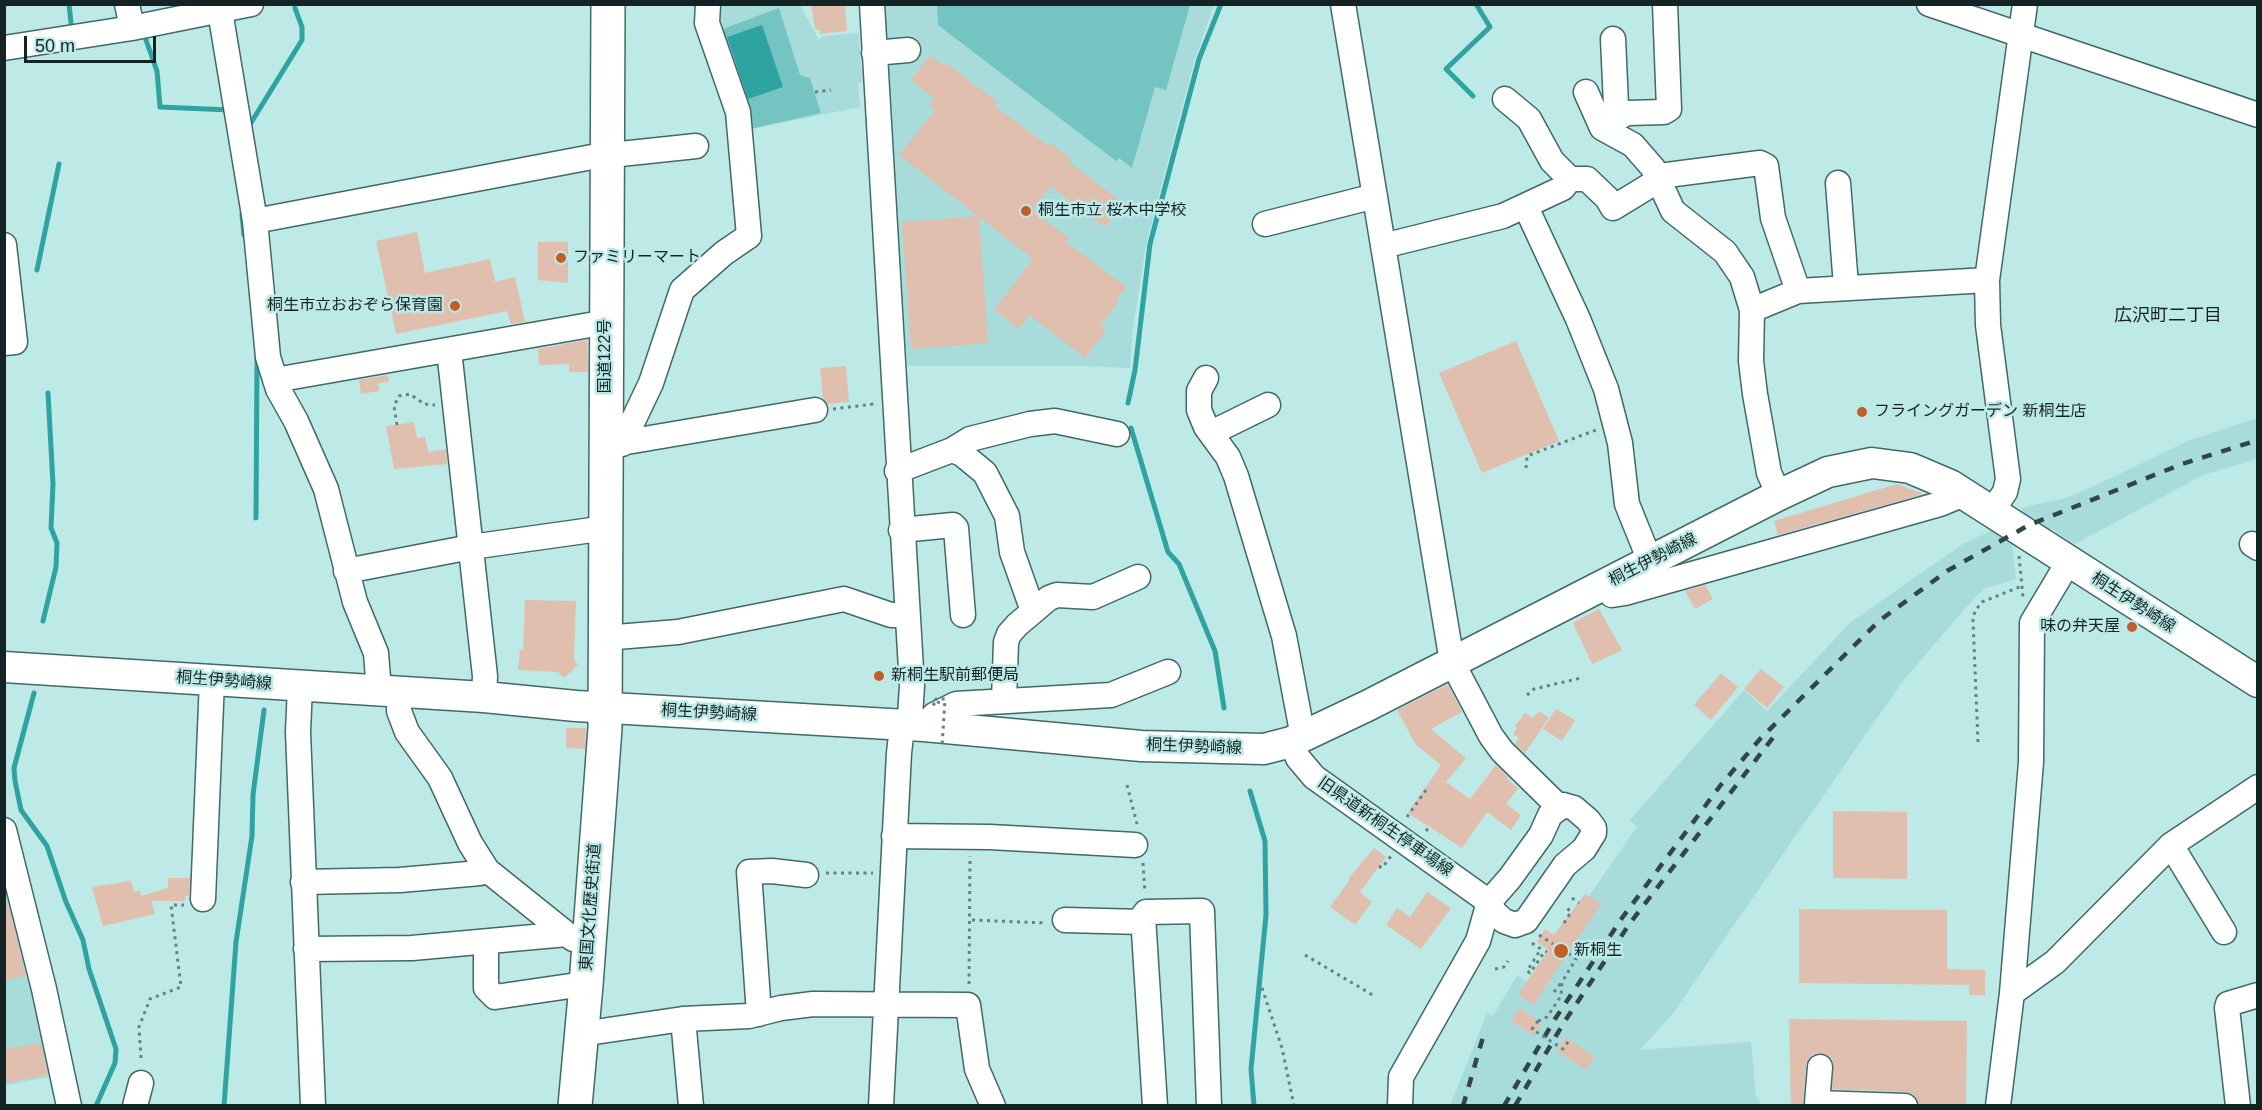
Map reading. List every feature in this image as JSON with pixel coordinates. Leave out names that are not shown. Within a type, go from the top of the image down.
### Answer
[{"type":"highway","name":"国道122号","points":[[604,707],[606,528],[614,444],[607,322],[608,4]]},
{"type":"highway","name":"東国文化歴史街道","points":[[574,1106],[581,1035],[578,938],[604,707]]},
{"type":"main road","name":"桐生伊勢崎線","points":[[4,667],[484,697],[604,707],[928,725],[1141,746],[1257,749],[1297,739],[1828,472],[1872,463],[1917,470],[1964,494],[2257,682]]},
{"type":"street","points":[[127,4],[132,28]]},
{"type":"street","points":[[614,444],[651,383],[682,290],[724,253],[749,236],[738,112],[707,23],[708,4]]},
{"type":"street","points":[[872,4],[897,471],[912,695],[928,725]]},
{"type":"street","points":[[1342,4],[1452,662],[1491,736],[1558,806],[1515,872],[1489,902],[1478,941],[1401,1077],[1400,1106]]},
{"type":"street","points":[[1586,92],[1599,123],[1615,123],[1669,109],[1664,30],[1665,4]]},
{"type":"street","points":[[1929,4],[2258,115]]},
{"type":"street","points":[[1992,512],[2007,487],[2008,479],[1988,325],[1987,279],[2025,4]]},
{"type":"street","points":[[4,48],[132,28],[232,7],[268,357],[275,380],[326,489],[355,602],[389,692],[407,732],[440,778],[470,843],[487,870],[578,938]]},
{"type":"street","points":[[1613,39],[1615,123],[1659,178],[1677,216],[1731,259],[1742,277],[1752,310],[1751,361],[1755,394],[1769,473],[1779,495]]},
{"type":"street","points":[[874,53],[908,50]]},
{"type":"street","points":[[1504,99],[1529,119],[1550,157],[1570,179],[1587,179],[1607,198],[1613,208],[1659,178],[1760,163],[1766,166],[1773,218],[1798,291]]},
{"type":"street","points":[[255,221],[608,155],[696,146]]},
{"type":"street","points":[[1383,246],[1503,216],[1563,188],[1570,179]]},
{"type":"street","points":[[1838,183],[1846,286]]},
{"type":"street","points":[[1265,224],[1374,196]]},
{"type":"street","points":[[1526,207],[1592,352],[1615,423],[1627,504],[1650,561]]},
{"type":"street","points":[[4,245],[15,342],[4,344]]},
{"type":"street","points":[[1752,310],[1798,291],[1846,286],[1987,279]]},
{"type":"street","points":[[275,380],[607,322]]},
{"type":"street","points":[[449,350],[485,676],[484,697]]},
{"type":"street","points":[[1206,378],[1199,391],[1198,410],[1228,457],[1236,476],[1280,621],[1296,687],[1297,739]]},
{"type":"street","points":[[1211,433],[1269,406]]},
{"type":"street","points":[[614,444],[815,410]]},
{"type":"street","points":[[897,471],[952,450],[970,439],[1054,421],[1117,434]]},
{"type":"street","points":[[952,450],[971,461],[992,483],[1007,516],[1012,552],[1034,611]]},
{"type":"street","points":[[1606,584],[1612,595],[1625,592],[1940,504],[1964,494]]},
{"type":"street","points":[[901,530],[953,525],[956,528],[963,615]]},
{"type":"street","points":[[346,571],[471,547],[606,528]]},
{"type":"street","points":[[1998,1106],[2012,993],[2031,762],[2032,623],[2068,561]]},
{"type":"street","points":[[1004,700],[1006,642],[1009,634],[1034,611],[1056,595],[1092,597],[1138,577]]},
{"type":"street","points":[[604,638],[689,629],[844,599],[891,615],[907,615]]},
{"type":"street","points":[[881,1106],[900,740],[928,725],[934,715],[956,704],[1111,695],[1168,672]]},
{"type":"street","points":[[203,899],[212,680]]},
{"type":"street","points":[[300,686],[298,732],[313,1106]]},
{"type":"street","name":"旧県道新桐生停車場線","points":[[1297,739],[1298,758],[1314,777],[1489,902],[1495,913],[1504,921],[1515,925],[1522,924],[1570,859],[1588,844],[1594,833],[1593,825],[1574,808],[1558,806]]},
{"type":"street","points":[[2012,993],[2055,962],[2171,845],[2258,787]]},
{"type":"street","points":[[4,830],[44,989],[69,1106]]},
{"type":"street","points":[[894,836],[970,836],[1135,845]]},
{"type":"street","points":[[2171,845],[2224,932]]},
{"type":"street","points":[[303,882],[400,880],[487,870]]},
{"type":"street","points":[[759,1014],[749,872],[772,871],[806,875]]},
{"type":"street","points":[[1155,1106],[1153,1041],[1142,922],[1146,912],[1202,911],[1209,1106]]},
{"type":"street","points":[[1065,920],[1142,922]]},
{"type":"street","points":[[306,949],[412,948],[578,938]]},
{"type":"street","points":[[486,942],[486,988],[495,997],[570,986]]},
{"type":"street","points":[[2238,1106],[2228,1004],[2258,995]]},
{"type":"street","points":[[581,1035],[683,1019],[759,1014],[781,1008],[813,1004],[968,1005],[977,1069],[993,1106]]},
{"type":"street","points":[[683,1019],[690,1106]]},
{"type":"street","points":[[1820,1066],[1817,1103],[1905,1106]]},
{"type":"path","points":[[815,92],[831,90]]},
{"type":"path","points":[[397,425],[395,403],[403,395],[410,394],[430,406],[454,404]]},
{"type":"path","points":[[815,410],[894,402]]},
{"type":"path","points":[[1526,468],[1527,456],[1615,423]]},
{"type":"path","points":[[2019,552],[2023,598]]},
{"type":"path","points":[[1978,742],[1973,620],[1975,611],[1982,602],[2022,586]]},
{"type":"path","points":[[1527,695],[1534,689],[1581,678]]},
{"type":"path","points":[[936,699],[945,699],[928,725],[938,705],[932,703],[936,699]]},
{"type":"path","points":[[1407,817],[1426,790],[1429,792]]},
{"type":"path","points":[[1426,831],[1430,826]]},
{"type":"path","points":[[968,1005],[971,920],[970,836]]},
{"type":"path","points":[[1379,866],[1382,868],[1390,856]]},
{"type":"path","points":[[806,875],[836,871],[893,873]]},
{"type":"path","points":[[1572,898],[1579,903]]},
{"type":"path","points":[[141,1058],[139,1027],[150,999],[181,987],[171,906],[202,905],[203,899]]},
{"type":"path","points":[[1564,923],[1571,912],[1566,907]]},
{"type":"path","points":[[971,920],[1056,924],[1065,920]]},
{"type":"path","points":[[1546,939],[1553,944]]},
{"type":"path","points":[[1532,943],[1541,949],[1527,971],[1530,973],[1545,951],[1547,952]]},
{"type":"path","points":[[1554,992],[1576,959],[1568,953]]},
{"type":"path","points":[[1305,955],[1376,997]]},
{"type":"path","points":[[1495,969],[1504,967],[1508,961]]},
{"type":"path","points":[[1562,982],[1561,996],[1547,1017],[1538,1021],[1532,1029],[1563,1049],[1570,1039]]},
{"type":"path","points":[[1262,988],[1282,1048],[1294,1106]]},
{"type":"path","points":[[498,1106],[549,1106]]},
{"type":"shaded area","points":[[712,5],[800,5],[819,40],[823,36],[859,33],[862,83],[858,83],[860,107],[746,130]]},
{"type":"shaded area","name":"桐生市立 桜木中学校","points":[[885,5],[1214,5],[1193,65],[1146,245],[1133,328],[1130,368],[907,366]]},
{"type":"shaded area","points":[[937,5],[1190,5],[1166,90],[1155,87],[1132,168],[1119,158],[1116,161],[938,25]]},
{"type":"shaded area","points":[[779,8],[800,75],[810,78],[821,113],[746,130],[717,31]]},
{"type":"shaded area","points":[[762,25],[783,87],[748,99],[727,37]]},
{"type":"shaded area","points":[[2257,418],[2257,459],[2203,475],[2075,544],[2052,529],[2040,530],[2019,513],[2024,507],[2062,499],[2090,488],[2190,440]]},
{"type":"shaded area","points":[[1995,529],[2012,541],[2016,579],[1986,588],[1976,596],[1902,682],[1673,1013],[1640,1050],[1751,1042],[1756,1095],[1761,1105],[1450,1106],[1487,1013],[1493,1016],[1517,975],[1527,982],[1557,937],[1554,935],[1563,922],[1566,924],[1585,895],[1589,896],[1637,827],[1630,820],[1744,690],[1767,711],[1851,622],[1963,544]]},
{"type":"shaded area","points":[[5,851],[56,1076],[5,1085]]},
{"type":"building","points":[[811,4],[845,6],[847,31],[820,34],[820,30],[815,30]]},
{"type":"building","points":[[930,55],[944,66],[946,63],[998,102],[995,106],[1047,145],[1049,142],[1071,159],[1069,162],[1123,203],[1105,227],[1050,186],[1032,210],[1069,238],[1066,242],[1126,287],[1100,326],[1106,331],[1085,358],[1029,315],[1019,329],[994,310],[1033,259],[979,217],[988,343],[911,349],[902,222],[978,216],[899,155],[935,110],[929,105],[934,98],[911,80]]},
{"type":"building","points":[[417,232],[425,273],[490,259],[495,282],[515,277],[525,322],[511,324],[507,311],[396,334],[376,241]]},
{"type":"building","points":[[538,242],[568,242],[568,283],[538,280]]},
{"type":"building","points":[[587,340],[588,372],[569,372],[569,364],[539,365],[538,349]]},
{"type":"building","points":[[1516,341],[1559,441],[1482,473],[1439,373]]},
{"type":"building","points":[[846,366],[849,402],[827,404],[823,399],[820,368]]},
{"type":"building","points":[[388,375],[389,382],[378,383],[379,391],[361,394],[359,380]]},
{"type":"building","points":[[414,422],[417,438],[425,437],[428,452],[446,449],[447,464],[394,469],[386,426]]},
{"type":"building","points":[[1897,484],[1924,494],[1778,535],[1774,521]]},
{"type":"building","points":[[1705,585],[1713,599],[1695,609],[1685,591]]},
{"type":"building","points":[[525,600],[576,601],[574,659],[578,665],[564,678],[558,672],[518,670],[520,650],[523,650]]},
{"type":"building","points":[[1599,609],[1622,650],[1592,664],[1573,623]]},
{"type":"building","points":[[1761,669],[1784,687],[1767,708],[1744,689]]},
{"type":"building","points":[[1721,673],[1738,687],[1711,720],[1694,705]]},
{"type":"building","points":[[1448,684],[1462,712],[1431,729],[1466,758],[1446,782],[1470,799],[1496,765],[1518,788],[1506,804],[1521,815],[1511,830],[1487,812],[1462,848],[1408,813],[1441,765],[1416,745],[1397,710]]},
{"type":"building","points":[[1556,709],[1575,720],[1562,741],[1543,729]]},
{"type":"building","points":[[1539,711],[1549,718],[1525,753],[1515,744],[1519,738],[1513,734],[1517,728],[1515,726],[1525,713],[1533,718]]},
{"type":"building","points":[[566,728],[586,728],[585,749],[566,748]]},
{"type":"building","points":[[1833,811],[1907,812],[1907,879],[1833,878]]},
{"type":"building","points":[[1374,848],[1386,857],[1360,892],[1372,902],[1355,925],[1330,907],[1349,878]]},
{"type":"building","points":[[168,878],[190,878],[189,896],[185,896],[185,901],[151,901],[155,914],[103,926],[92,887],[131,881],[134,892],[140,890],[141,896],[168,888]]},
{"type":"building","points":[[1427,892],[1451,908],[1421,949],[1386,925],[1397,908],[1410,917]]},
{"type":"building","points":[[1585,894],[1601,904],[1533,1005],[1518,994],[1549,950],[1537,942],[1545,929],[1554,935]]},
{"type":"building","points":[[4,903],[8,903],[26,976],[4,980]]},
{"type":"building","points":[[1799,909],[1947,910],[1947,969],[1985,970],[1985,995],[1969,995],[1969,985],[1799,983]]},
{"type":"building","points":[[1520,1008],[1541,1023],[1533,1035],[1511,1021]]},
{"type":"building","points":[[1789,1019],[1967,1021],[1966,1106],[1919,1106],[1913,1094],[1905,1092],[1832,1089],[1833,1061],[1829,1056],[1821,1053],[1813,1054],[1806,1065],[1803,1106],[1791,1106]]},
{"type":"building","points":[[1566,1037],[1594,1057],[1586,1070],[1557,1051]]},
{"type":"building","points":[[41,1043],[48,1075],[4,1083],[4,1049]]},
{"type":"waterway","points":[[69,4],[71,23]]},
{"type":"waterway","points":[[1128,403],[1135,370],[1150,244],[1199,59],[1221,4]]},
{"type":"waterway","points":[[1473,96],[1446,69],[1490,27],[1476,4]]},
{"type":"waterway","points":[[249,126],[302,40],[302,27],[295,8]]},
{"type":"waterway","points":[[146,40],[157,71],[160,107],[230,110]]},
{"type":"waterway","points":[[37,270],[59,164]]},
{"type":"waterway","points":[[242,214],[244,235]]},
{"type":"waterway","points":[[256,518],[257,357]]},
{"type":"waterway","points":[[43,621],[56,567],[57,543],[51,528],[53,484],[48,393]]},
{"type":"waterway","points":[[1131,428],[1168,552],[1179,564],[1215,651],[1224,708]]},
{"type":"waterway","points":[[34,693],[14,768],[15,781],[21,810],[47,846],[66,902],[83,940],[89,969],[116,1049],[115,1063],[96,1106]]},
{"type":"waterway","points":[[224,1106],[236,942],[252,836],[253,795],[264,710]]},
{"type":"waterway","points":[[1250,791],[1265,841],[1266,915],[1251,1069],[1254,1106]]},
{"type":"railway","points":[[1504,1106],[1555,1019],[1622,918],[1720,786],[1760,739],[1879,621],[1947,571],[2029,525],[2182,464],[2258,440]]},
{"type":"railway","points":[[1515,1106],[1563,1024],[1630,923],[1775,735]]},
{"type":"railway","points":[[1463,1106],[1483,1037]]},
{"type":"place","name":"桐生市立 桜木中学校","points":[[1026,211]]},
{"type":"place","name":"ファミリーマート","points":[[561,258]]},
{"type":"place","name":"桐生市立おおぞら保育園","points":[[455,306]]},
{"type":"place","name":"フライングガーデン 新桐生店","points":[[1862,412]]},
{"type":"place","name":"味の弁天屋","points":[[2132,627]]},
{"type":"place","name":"新桐生駅前郵便局","points":[[879,676]]},
{"type":"place","name":"新桐生","points":[[1561,951]]},
{"type":"district","name":"広沢町二丁目","points":[[2168,316]]}]
